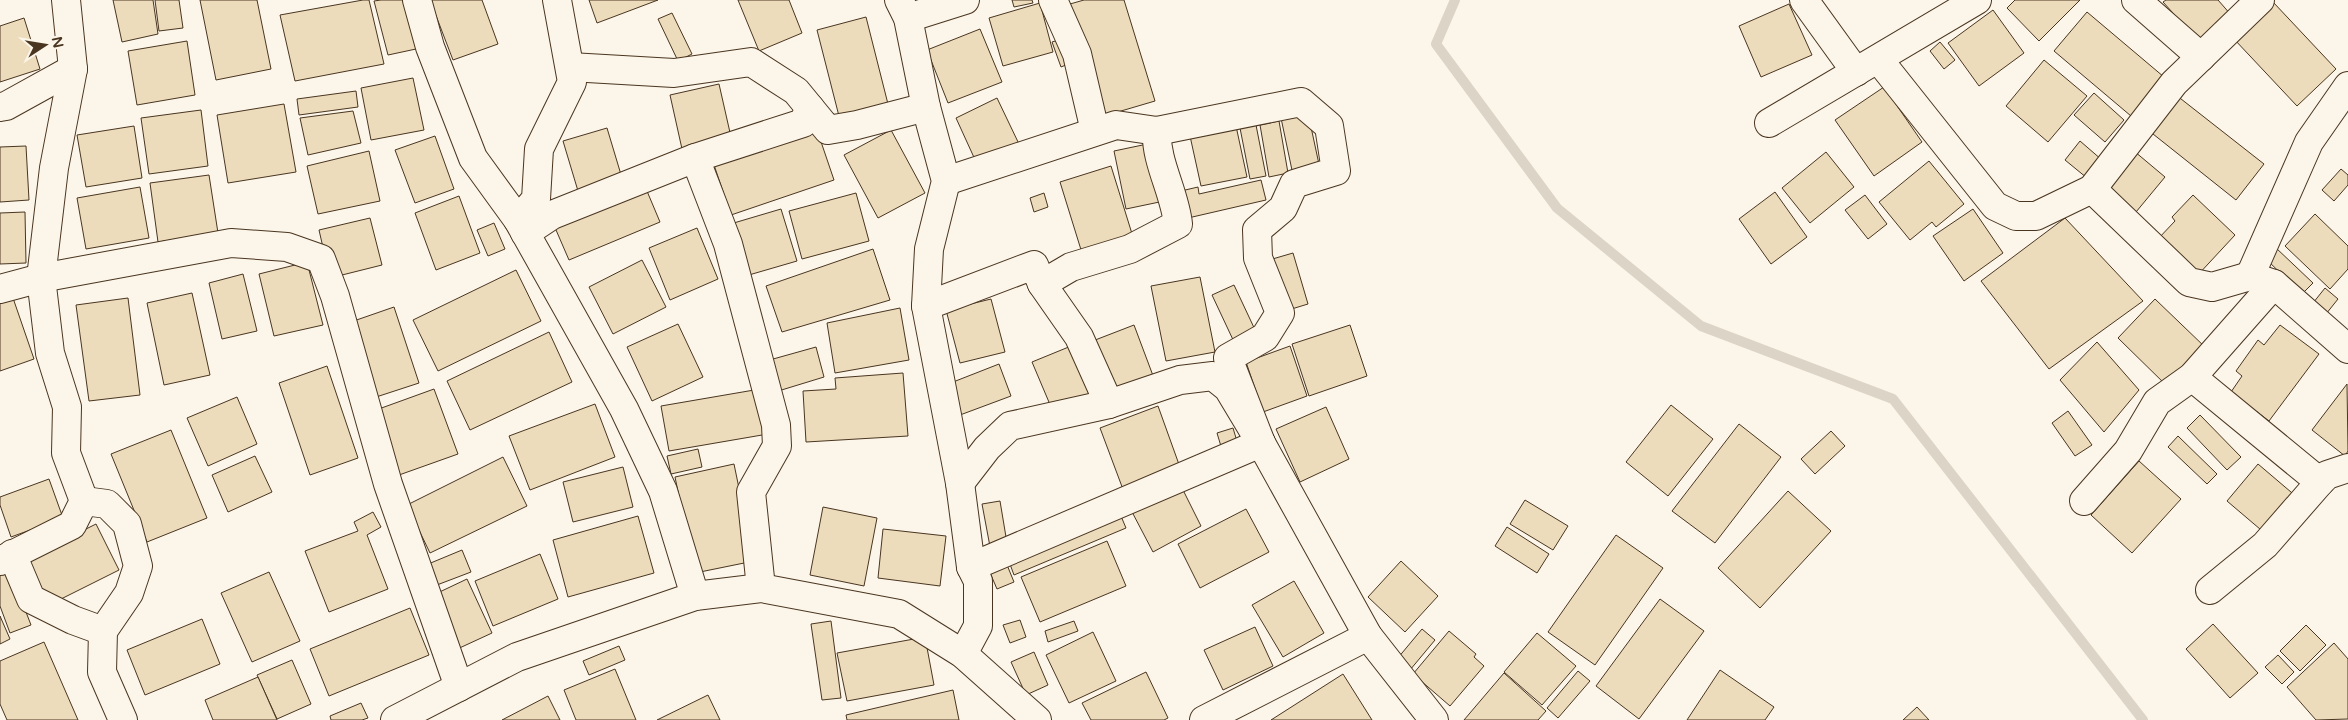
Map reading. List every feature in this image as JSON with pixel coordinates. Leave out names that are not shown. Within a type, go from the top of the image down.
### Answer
[{"type":"street","points":[[66,0],[74,69],[54,168],[41,278],[50,353],[67,407],[66,453],[84,501],[72,525],[6,557],[31,599],[73,620],[103,631]]},
{"type":"street","points":[[417,0],[430,47],[473,158],[522,226],[624,409],[663,492],[695,596]]},
{"type":"street","points":[[522,226],[536,199],[539,149],[572,82],[557,0]]},
{"type":"street","points":[[964,654],[978,626],[978,582],[971,567],[960,483],[926,306],[929,249],[946,181],[926,107],[904,9],[965,0]]},
{"type":"street","points":[[1053,0],[1077,54],[1095,131]]},
{"type":"street","points":[[1804,0],[1868,66],[1995,206],[2016,216],[2036,216],[2092,189],[2174,83],[2260,0]]},
{"type":"street","points":[[1769,123],[1977,0]]},
{"type":"street","points":[[2136,0],[2201,58]]},
{"type":"street","points":[[570,67],[674,73],[751,62],[796,91],[828,130],[858,125],[926,107]]},
{"type":"street","points":[[0,107],[6,106],[74,69]]},
{"type":"street","points":[[2084,501],[2128,451],[2157,402],[2192,377],[2262,280],[2310,142],[2348,86]]},
{"type":"street","points":[[946,181],[1116,124],[1157,131],[1301,102],[1329,126],[1336,171],[1294,184],[1283,208],[1257,230],[1258,258],[1280,313],[1265,337],[1228,358],[1261,443]]},
{"type":"street","points":[[522,226],[695,158],[803,123],[810,108]]},
{"type":"street","points":[[1042,284],[1070,267],[1130,249],[1178,224],[1176,207],[1157,142],[1157,131]]},
{"type":"street","points":[[695,158],[728,244],[776,425],[777,446],[751,492],[761,588]]},
{"type":"street","points":[[2092,189],[2189,282],[2212,287],[2262,280],[2348,349]]},
{"type":"street","points":[[0,289],[41,278],[231,243],[287,247],[321,260],[335,296],[388,484],[459,687]]},
{"type":"street","points":[[926,306],[1034,264],[1042,284],[1078,337],[1109,404]]},
{"type":"street","points":[[960,483],[987,448],[1010,426],[1109,404],[1180,380],[1213,376],[1228,388],[1261,443],[1368,636],[1434,720]]},
{"type":"street","points":[[2192,377],[2320,482]]},
{"type":"street","points":[[971,567],[1261,443]]},
{"type":"street","points":[[2210,590],[2266,545],[2320,482],[2328,475],[2348,468]]},
{"type":"street","points":[[84,501],[107,504],[126,524],[138,566],[129,593],[103,631],[102,672],[123,720]]},
{"type":"street","points":[[395,720],[518,657],[695,596],[761,588],[899,614],[964,654],[1037,720]]},
{"type":"street","points":[[1204,720],[1368,636]]},
{"type":"building","points":[[113,0],[153,0],[158,34],[122,42]]},
{"type":"building","points":[[155,0],[179,0],[183,28],[159,31]]},
{"type":"building","points":[[200,0],[257,0],[271,69],[216,80]]},
{"type":"building","points":[[369,0],[384,64],[295,81],[280,15]]},
{"type":"building","points":[[404,0],[416,49],[388,55],[374,1]]},
{"type":"building","points":[[430,0],[482,0],[498,44],[453,60]]},
{"type":"building","points":[[589,0],[658,0],[597,23]]},
{"type":"building","points":[[738,0],[789,0],[802,33],[759,51]]},
{"type":"building","points":[[1012,0],[1032,0],[1033,3],[1014,7]]},
{"type":"building","points":[[1084,0],[1124,0],[1155,101],[1104,116],[1070,4]]},
{"type":"building","points":[[2015,0],[2080,0],[2039,41],[2007,8]]},
{"type":"building","points":[[2166,0],[2218,0],[2232,16],[2201,44],[2163,2]]},
{"type":"building","points":[[2273,2],[2336,69],[2297,106],[2234,39]]},
{"type":"building","points":[[1040,3],[1053,52],[1003,66],[989,18]]},
{"type":"building","points":[[1789,4],[1812,55],[1761,77],[1739,26]]},
{"type":"building","points":[[1993,10],[2024,53],[1979,86],[1948,43]]},
{"type":"building","points":[[2087,12],[2164,77],[2131,116],[2054,51]]},
{"type":"building","points":[[672,13],[692,54],[678,61],[658,19]]},
{"type":"building","points":[[866,17],[890,112],[841,124],[817,30]]},
{"type":"building","points":[[24,18],[40,69],[0,82],[0,26]]},
{"type":"building","points":[[980,29],[1002,82],[948,103],[927,50]]},
{"type":"building","points":[[1065,38],[1073,62],[1061,67],[1052,42]]},
{"type":"building","points":[[187,41],[195,95],[137,105],[128,51]]},
{"type":"building","points":[[1940,42],[1955,60],[1944,69],[1930,51]]},
{"type":"building","points":[[2044,60],[2087,96],[2048,142],[2006,106]]},
{"type":"building","points":[[413,78],[424,130],[371,140],[361,88]]},
{"type":"building","points":[[719,84],[731,137],[682,149],[670,95]]},
{"type":"building","points":[[1884,87],[1922,142],[1874,176],[1835,120]]},
{"type":"building","points":[[356,91],[358,107],[299,115],[297,99]]},
{"type":"building","points":[[2094,93],[2124,120],[2105,142],[2074,115]]},
{"type":"building","points":[[2176,95],[2264,164],[2236,200],[2148,130]]},
{"type":"building","points":[[997,98],[1019,144],[977,164],[956,118]]},
{"type":"building","points":[[284,104],[296,172],[228,183],[217,115]]},
{"type":"building","points":[[201,110],[208,166],[149,174],[141,118]]},
{"type":"building","points":[[353,111],[361,143],[308,155],[300,118]]},
{"type":"building","points":[[1308,113],[1320,169],[1293,175],[1281,118]]},
{"type":"building","points":[[1279,121],[1288,173],[1269,177],[1260,125]]},
{"type":"building","points":[[1256,125],[1266,176],[1250,179],[1240,128]]},
{"type":"building","points":[[134,126],[142,178],[86,187],[77,135]]},
{"type":"building","points":[[1236,126],[1247,177],[1201,186],[1190,136]]},
{"type":"building","points":[[816,127],[834,180],[731,215],[713,162]]},
{"type":"building","points":[[607,128],[622,178],[578,191],[563,141]]},
{"type":"building","points":[[891,130],[925,193],[878,218],[844,155]]},
{"type":"building","points":[[435,136],[454,189],[415,203],[395,150]]},
{"type":"building","points":[[2080,141],[2102,160],[2087,178],[2065,160]]},
{"type":"building","points":[[1157,142],[1169,200],[1126,209],[1114,151]]},
{"type":"building","points":[[26,146],[29,200],[0,202],[0,147]]},
{"type":"building","points":[[369,151],[380,201],[318,214],[307,166]]},
{"type":"building","points":[[2134,151],[2165,177],[2136,212],[2105,186]]},
{"type":"building","points":[[1826,152],[1854,187],[1810,223],[1782,188]]},
{"type":"building","points":[[1929,161],[1964,204],[1936,227],[1932,222],[1910,240],[1879,202]]},
{"type":"building","points":[[1111,166],[1133,237],[1082,253],[1060,182]]},
{"type":"building","points":[[2341,169],[2348,175],[2348,185],[2334,201],[2322,190]]},
{"type":"building","points":[[209,175],[218,233],[158,242],[150,183]]},
{"type":"building","points":[[1261,180],[1266,200],[1188,218],[1181,191],[1198,187],[1199,194]]},
{"type":"building","points":[[644,184],[660,222],[569,260],[553,223]]},
{"type":"building","points":[[140,187],[149,238],[86,249],[77,198]]},
{"type":"building","points":[[1775,192],[1807,237],[1771,264],[1739,219]]},
{"type":"building","points":[[856,193],[869,241],[802,259],[789,211]]},
{"type":"building","points":[[1044,193],[1048,207],[1034,212],[1030,198]]},
{"type":"building","points":[[1865,195],[1887,224],[1868,239],[1845,210]]},
{"type":"building","points":[[2193,195],[2235,235],[2196,277],[2157,240],[2175,221],[2172,217]]},
{"type":"building","points":[[459,196],[480,253],[436,270],[415,213]]},
{"type":"building","points":[[781,209],[797,261],[742,277],[727,225]]},
{"type":"building","points":[[1973,209],[2003,253],[1964,281],[1933,236]]},
{"type":"building","points":[[25,212],[26,263],[0,264],[0,213]]},
{"type":"building","points":[[2315,214],[2348,246],[2348,269],[2330,289],[2285,246]]},
{"type":"building","points":[[370,218],[382,265],[330,278],[319,230]]},
{"type":"building","points":[[2065,218],[2143,301],[2049,369],[1981,281]]},
{"type":"building","points":[[494,223],[505,249],[488,256],[477,230]]},
{"type":"building","points":[[697,228],[718,279],[670,300],[649,248]]},
{"type":"building","points":[[2275,247],[2313,283],[2302,294],[2265,258]]},
{"type":"building","points":[[873,249],[890,300],[782,332],[766,286]]},
{"type":"building","points":[[1293,253],[1308,304],[1285,311],[1269,260]]},
{"type":"building","points":[[642,260],[666,307],[613,334],[589,287]]},
{"type":"building","points":[[307,262],[323,325],[274,336],[259,274]]},
{"type":"building","points":[[516,270],[541,321],[438,371],[413,320]]},
{"type":"building","points":[[243,274],[257,331],[222,339],[209,283]]},
{"type":"building","points":[[1200,277],[1215,352],[1166,361],[1151,286]]},
{"type":"building","points":[[1234,285],[1257,334],[1235,344],[1212,295]]},
{"type":"building","points":[[2325,288],[2338,299],[2326,314],[2313,303]]},
{"type":"building","points":[[192,293],[210,375],[164,385],[147,303]]},
{"type":"building","points":[[13,298],[34,359],[0,371],[0,303]]},
{"type":"building","points":[[128,298],[140,395],[89,401],[76,305]]},
{"type":"building","points":[[991,299],[1005,352],[960,363],[946,310]]},
{"type":"building","points":[[2155,299],[2206,348],[2168,387],[2118,338]]},
{"type":"building","points":[[394,307],[419,383],[370,399],[345,324]]},
{"type":"building","points":[[900,308],[909,360],[835,373],[827,323]]},
{"type":"building","points":[[678,324],[703,377],[652,401],[627,347]]},
{"type":"building","points":[[1134,325],[1155,381],[1111,398],[1090,342]]},
{"type":"building","points":[[1350,325],[1367,376],[1309,396],[1292,344]]},
{"type":"building","points":[[2280,325],[2319,354],[2269,421],[2231,392],[2242,376],[2236,371],[2258,340],[2264,345]]},
{"type":"building","points":[[549,332],[572,382],[470,430],[447,381]]},
{"type":"building","points":[[2097,342],[2139,390],[2104,432],[2060,380]]},
{"type":"building","points":[[1076,344],[1097,396],[1054,414],[1032,362]]},
{"type":"building","points":[[1290,346],[1307,396],[1263,412],[1246,362]]},
{"type":"building","points":[[816,347],[824,377],[775,392],[766,361]]},
{"type":"building","points":[[999,364],[1011,396],[960,415],[948,384]]},
{"type":"building","points":[[327,366],[358,458],[310,475],[279,383]]},
{"type":"building","points":[[903,373],[908,436],[806,442],[803,391],[836,389],[835,378]]},
{"type":"building","points":[[2347,384],[2348,451],[2345,456],[2312,430]]},
{"type":"building","points":[[434,389],[458,454],[399,475],[376,410]]},
{"type":"building","points":[[760,389],[768,434],[669,451],[661,406]]},
{"type":"building","points":[[237,397],[257,444],[208,466],[187,418]]},
{"type":"building","points":[[595,404],[615,457],[530,490],[509,436]]},
{"type":"building","points":[[1671,405],[1713,439],[1668,496],[1626,462]]},
{"type":"building","points":[[1158,406],[1181,470],[1124,492],[1100,428]]},
{"type":"building","points":[[1326,407],[1349,459],[1300,482],[1276,429]]},
{"type":"building","points":[[2068,411],[2092,445],[2075,456],[2052,423]]},
{"type":"building","points":[[2200,415],[2241,457],[2227,470],[2187,428]]},
{"type":"building","points":[[1739,424],[1781,457],[1715,543],[1672,511]]},
{"type":"building","points":[[1233,428],[1239,448],[1223,453],[1217,433]]},
{"type":"building","points":[[171,430],[207,518],[147,542],[111,454]]},
{"type":"building","points":[[1831,431],[1845,446],[1815,474],[1801,459]]},
{"type":"building","points":[[2178,436],[2217,474],[2207,484],[2168,447]]},
{"type":"building","points":[[698,449],[702,467],[671,474],[667,456]]},
{"type":"building","points":[[255,456],[272,492],[228,512],[212,475]]},
{"type":"building","points":[[503,457],[527,506],[430,553],[407,505]]},
{"type":"building","points":[[2139,461],[2181,499],[2132,553],[2091,515]]},
{"type":"building","points":[[734,464],[754,561],[695,573],[675,477]]},
{"type":"building","points":[[2258,464],[2298,498],[2267,535],[2227,501]]},
{"type":"building","points":[[623,467],[633,507],[573,522],[563,482]]},
{"type":"building","points":[[49,479],[63,518],[11,537],[0,505],[0,497]]},
{"type":"building","points":[[1180,484],[1201,526],[1153,552],[1131,510]]},
{"type":"building","points":[[1788,491],[1831,531],[1760,608],[1718,568]]},
{"type":"building","points":[[1525,500],[1568,526],[1553,550],[1510,524]]},
{"type":"building","points":[[1000,501],[1008,549],[991,552],[982,504]]},
{"type":"building","points":[[823,507],[877,518],[864,586],[810,575]]},
{"type":"building","points":[[1118,509],[1126,528],[1014,575],[1007,556]]},
{"type":"building","points":[[1246,509],[1269,552],[1200,588],[1178,544]]},
{"type":"building","points":[[373,512],[381,527],[367,535],[388,589],[329,612],[305,551],[358,531],[354,522]]},
{"type":"building","points":[[638,516],[654,573],[568,597],[553,540]]},
{"type":"building","points":[[96,524],[119,570],[47,606],[24,560]]},
{"type":"building","points":[[1507,527],[1549,554],[1537,573],[1495,546]]},
{"type":"building","points":[[883,529],[946,536],[940,586],[878,578]]},
{"type":"building","points":[[1616,535],[1663,568],[1595,665],[1548,632]]},
{"type":"building","points":[[1107,541],[1126,586],[1040,622],[1021,577]]},
{"type":"building","points":[[462,550],[471,572],[429,588],[421,567]]},
{"type":"building","points":[[540,554],[558,599],[493,626],[475,581]]},
{"type":"building","points":[[1005,560],[1014,582],[997,589],[988,568]]},
{"type":"building","points":[[1401,561],[1438,596],[1405,632],[1368,597]]},
{"type":"building","points":[[9,568],[31,625],[10,633],[0,606],[0,571]]},
{"type":"building","points":[[269,572],[300,641],[252,662],[221,593]]},
{"type":"building","points":[[467,579],[492,633],[453,651],[429,597]]},
{"type":"building","points":[[1294,581],[1324,633],[1283,657],[1252,605]]},
{"type":"building","points":[[1660,599],[1704,631],[1639,719],[1596,686]]},
{"type":"building","points":[[410,608],[429,655],[329,696],[310,649]]},
{"type":"building","points":[[0,616],[10,639],[0,644]]},
{"type":"building","points":[[202,619],[220,664],[145,695],[127,650]]},
{"type":"building","points":[[1020,620],[1026,637],[1010,643],[1003,625]]},
{"type":"building","points":[[831,621],[841,698],[822,700],[811,624]]},
{"type":"building","points":[[1074,621],[1078,631],[1048,642],[1045,631]]},
{"type":"building","points":[[2213,624],[2258,673],[2230,698],[2186,649]]},
{"type":"building","points":[[2306,625],[2326,645],[2300,671],[2280,651]]},
{"type":"building","points":[[1255,627],[1273,666],[1223,690],[1204,650]]},
{"type":"building","points":[[1422,629],[1435,640],[1410,670],[1397,659]]},
{"type":"building","points":[[1449,631],[1476,654],[1474,657],[1484,666],[1450,706],[1413,674]]},
{"type":"building","points":[[1093,632],[1116,681],[1069,703],[1046,655]]},
{"type":"building","points":[[1537,633],[1576,666],[1542,705],[1504,672]]},
{"type":"building","points":[[925,637],[934,685],[847,701],[837,653]]},
{"type":"building","points":[[44,642],[78,720],[7,720],[0,704],[0,661]]},
{"type":"building","points":[[2334,643],[2348,659],[2348,719],[2316,720],[2287,687]]},
{"type":"building","points":[[619,646],[625,660],[589,675],[583,661]]},
{"type":"building","points":[[1034,652],[1048,685],[1026,695],[1011,662]]},
{"type":"building","points":[[2278,655],[2294,672],[2282,684],[2265,667]]},
{"type":"building","points":[[292,660],[311,704],[277,719],[257,675]]},
{"type":"building","points":[[615,669],[636,720],[576,720],[564,690]]},
{"type":"building","points":[[1720,670],[1774,707],[1765,720],[1687,720]]},
{"type":"building","points":[[1578,671],[1590,681],[1558,718],[1547,708]]},
{"type":"building","points":[[1146,672],[1168,718],[1164,720],[1091,720],[1082,703]]},
{"type":"building","points":[[1504,673],[1546,711],[1538,720],[1464,720]]},
{"type":"building","points":[[1343,674],[1372,720],[1271,720]]},
{"type":"building","points":[[258,677],[277,720],[213,720],[205,700]]},
{"type":"building","points":[[953,690],[959,720],[847,720],[846,715]]},
{"type":"building","points":[[708,695],[720,720],[657,720]]},
{"type":"building","points":[[548,696],[560,720],[502,720]]},
{"type":"building","points":[[361,703],[368,718],[362,720],[331,720],[330,716]]},
{"type":"building","points":[[1917,707],[1929,720],[1903,720]]},
{"type":"waterway","points":[[1455,0],[1436,44],[1557,208],[1701,326],[1893,399],[2143,720]]}]
